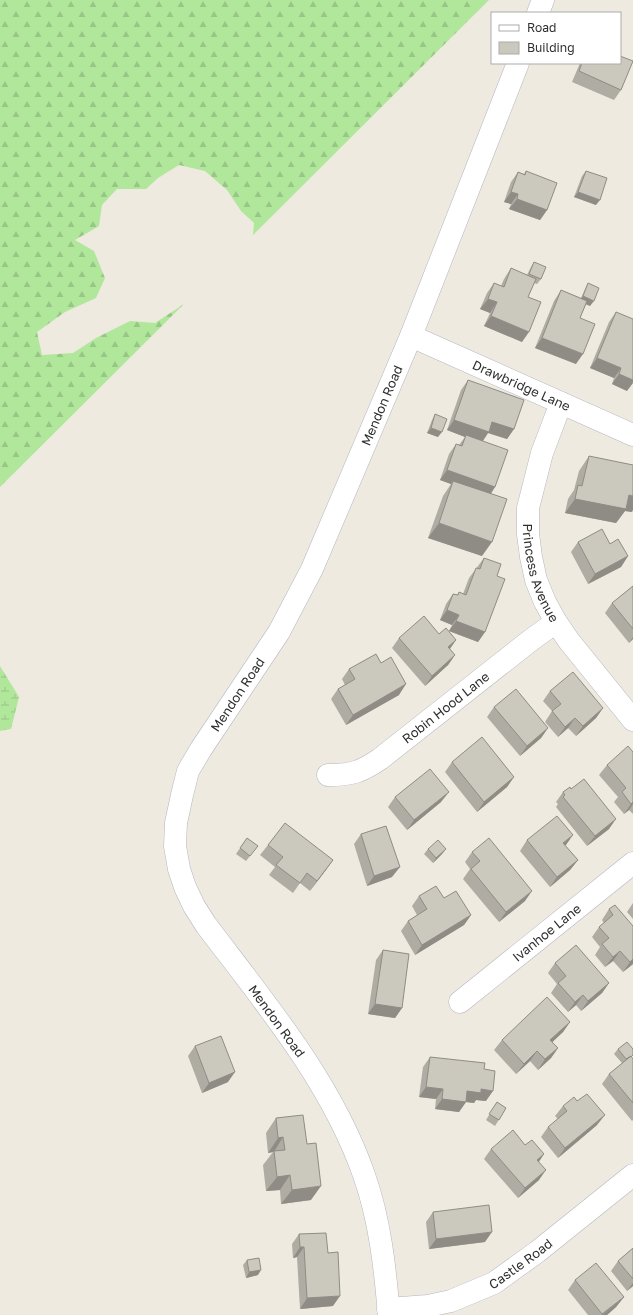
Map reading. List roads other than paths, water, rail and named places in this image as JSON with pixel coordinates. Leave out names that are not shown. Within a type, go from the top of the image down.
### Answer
[{"type":"street","points":[[538,12],[543,0]]},
{"type":"street","name":"Mendon Road","points":[[389,1312],[380,1234],[365,1176],[353,1147],[336,1110],[292,1040],[194,906],[181,875],[175,846],[176,823],[188,771],[279,632],[312,569],[411,336],[518,64]]},
{"type":"street","name":"Drawbridge Lane","points":[[411,336],[633,434]]},
{"type":"street","name":"Princess Avenue","points":[[561,403],[542,453],[528,508],[528,534],[536,580],[545,602],[569,641],[633,720]]},
{"type":"street","name":"Robin Hood Lane","points":[[328,775],[346,775],[365,770],[556,622]]},
{"type":"street","name":"Ivanhoe Lane","points":[[460,1002],[633,863]]},
{"type":"street","name":"Castle Road","points":[[389,1312],[451,1301],[494,1283],[537,1252],[633,1175]]}]
